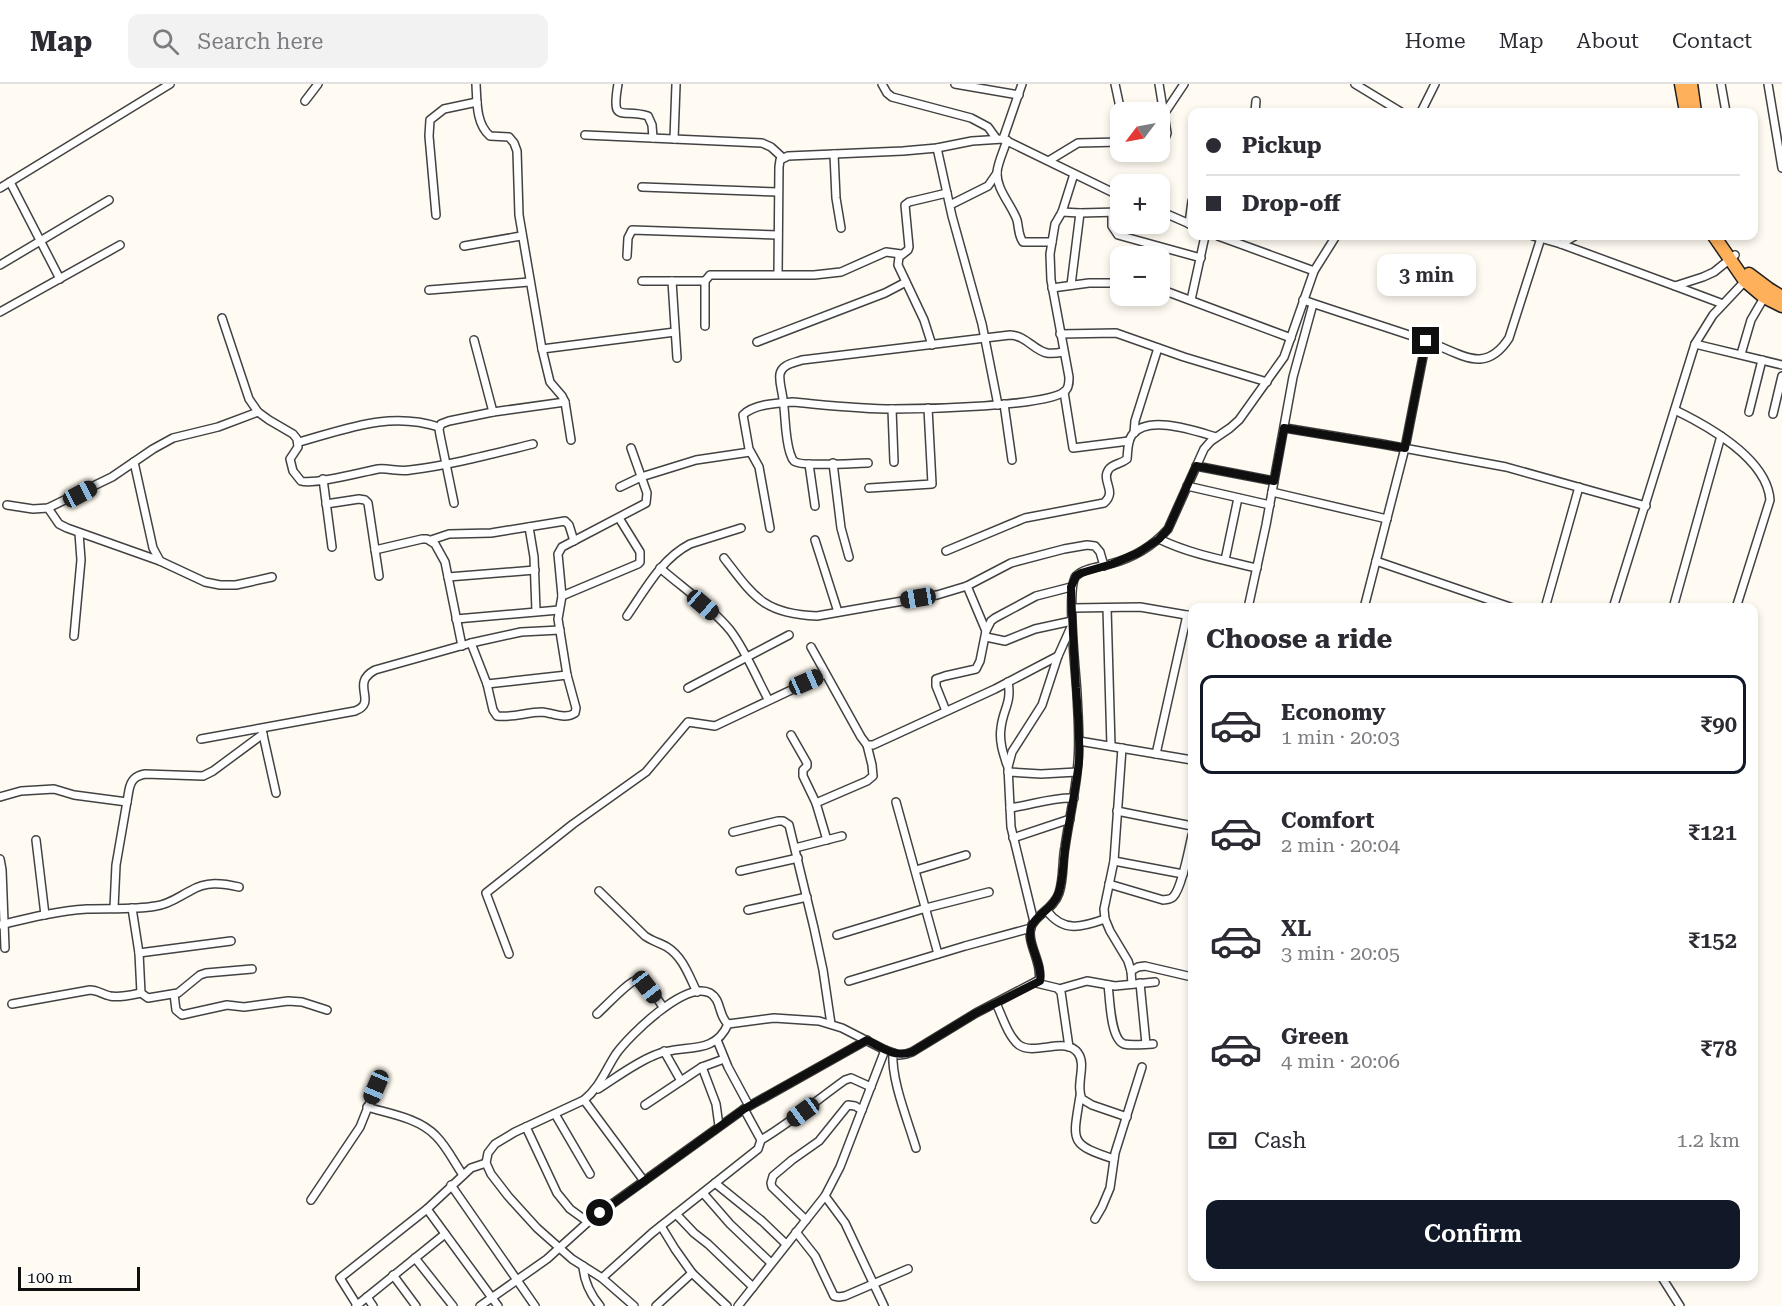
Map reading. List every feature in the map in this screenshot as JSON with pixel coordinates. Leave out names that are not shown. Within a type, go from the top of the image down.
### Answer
[{"type":"highway","points":[[1681,84],[1685,108]]},
{"type":"highway","points":[[1691,84],[1694,108]]},
{"type":"highway","points":[[1717,240],[1748,278],[1782,306]]},
{"type":"highway","points":[[1724,240],[1732,257]]},
{"type":"highway","points":[[1767,293],[1782,297]]},
{"type":"street","points":[[0,188],[170,84]]},
{"type":"street","points":[[305,101],[318,84]]},
{"type":"street","points":[[476,84],[481,125],[490,136],[509,137],[517,151],[521,236],[529,282],[550,382],[565,402],[572,440]]},
{"type":"street","points":[[618,84],[616,108],[624,114],[648,116],[652,125],[653,138]]},
{"type":"street","points":[[882,84],[892,97],[972,118],[988,127],[1002,139],[1050,160],[1110,191]]},
{"type":"street","points":[[955,84],[1019,95]]},
{"type":"street","points":[[1022,84],[1002,139],[997,172],[999,185],[1016,219],[1023,242],[1052,242]]},
{"type":"street","points":[[1115,84],[1119,102]]},
{"type":"street","points":[[1159,84],[1162,102]]},
{"type":"street","points":[[1170,105],[1184,84]]},
{"type":"street","points":[[1355,84],[1394,108]]},
{"type":"street","points":[[1423,108],[1435,84]]},
{"type":"street","points":[[1721,84],[1725,108]]},
{"type":"street","points":[[1768,84],[1782,168]]},
{"type":"street","points":[[674,139],[676,85]]},
{"type":"street","points":[[1255,108],[1256,101]]},
{"type":"street","points":[[436,215],[429,136],[430,120],[444,109],[477,102]]},
{"type":"street","points":[[585,135],[762,143],[771,147],[783,158]]},
{"type":"street","points":[[778,274],[779,167],[780,160],[783,158],[937,148],[1002,139]]},
{"type":"street","points":[[1050,160],[1078,142],[1110,142]]},
{"type":"street","points":[[937,148],[986,339],[1012,460]]},
{"type":"street","points":[[834,154],[836,198],[842,228]]},
{"type":"street","points":[[950,205],[988,186],[997,172]]},
{"type":"street","points":[[770,528],[759,467],[750,452],[743,421],[745,412],[784,403],[892,409],[1001,404],[1052,397],[1064,392],[1069,384],[1069,377],[1052,288],[1050,254],[1055,224],[1062,212],[1074,174]]},
{"type":"street","points":[[10,182],[60,279]]},
{"type":"street","points":[[642,186],[689,190],[778,192]]},
{"type":"street","points":[[932,345],[924,320],[898,266],[898,259],[909,247],[905,205],[947,193]]},
{"type":"street","points":[[0,265],[109,200]]},
{"type":"street","points":[[1062,212],[1110,212]]},
{"type":"street","points":[[1071,285],[1080,213]]},
{"type":"street","points":[[1170,216],[1188,223]]},
{"type":"street","points":[[627,256],[628,238],[632,230],[778,235]]},
{"type":"street","points":[[1117,234],[1200,258]]},
{"type":"street","points":[[464,246],[521,236]]},
{"type":"street","points":[[1191,300],[1204,240]]},
{"type":"street","points":[[1241,240],[1314,271]]},
{"type":"street","points":[[849,981],[1032,925],[1059,895],[1064,850],[1074,798],[1079,741],[1071,587],[1076,576],[1081,573],[1138,553],[1159,539],[1168,529],[1204,449],[1239,420],[1284,357],[1314,271],[1333,240]]},
{"type":"street","points":[[1303,300],[1471,358],[1480,359],[1502,349],[1511,332],[1540,240]]},
{"type":"street","points":[[1548,240],[1723,304]]},
{"type":"street","points":[[1561,244],[1568,240]]},
{"type":"street","points":[[0,312],[120,245]]},
{"type":"street","points":[[705,326],[705,281],[713,274],[814,275],[841,272],[886,252],[901,254]]},
{"type":"street","points":[[1675,286],[1714,272],[1732,257]]},
{"type":"street","points":[[1615,603],[1695,344],[1713,315],[1748,278]]},
{"type":"street","points":[[642,281],[705,281]]},
{"type":"street","points":[[672,281],[677,358]]},
{"type":"street","points":[[429,290],[529,282]]},
{"type":"street","points":[[757,342],[885,293],[906,282]]},
{"type":"street","points":[[1052,288],[1110,282]]},
{"type":"street","points":[[1170,293],[1291,338]]},
{"type":"street","points":[[1741,354],[1751,320],[1767,293]]},
{"type":"street","points":[[1249,603],[1270,505],[1293,377],[1313,304]]},
{"type":"street","points":[[222,318],[249,399],[258,412],[293,434],[299,442]]},
{"type":"street","points":[[542,348],[675,332]]},
{"type":"street","points":[[1060,334],[1116,333],[1267,382]]},
{"type":"street","points":[[868,463],[810,464],[794,461],[790,455],[780,374],[788,364],[802,360],[1016,336],[1023,338],[1040,351],[1063,352]]},
{"type":"street","points":[[474,340],[493,412]]},
{"type":"street","points":[[1365,603],[1405,448],[1426,341]]},
{"type":"street","points":[[1695,344],[1782,364]]},
{"type":"street","points":[[946,551],[1025,518],[1104,503],[1108,500],[1110,493],[1107,472],[1112,466],[1127,459],[1129,441],[1134,433],[1135,421],[1158,348]]},
{"type":"street","points":[[1749,412],[1762,360]]},
{"type":"street","points":[[1773,414],[1782,376]]},
{"type":"street","points":[[1064,392],[1073,448],[1129,441]]},
{"type":"street","points":[[299,442],[368,423],[392,420],[417,421],[440,427],[449,421],[493,412],[565,402]]},
{"type":"street","points":[[870,488],[932,484],[928,408]]},
{"type":"street","points":[[892,409],[894,462]]},
{"type":"street","points":[[1675,410],[1721,436],[1739,450],[1753,465],[1770,490],[1770,500],[1738,603]]},
{"type":"street","points":[[7,505],[33,509],[48,508],[112,477],[173,438],[258,412]]},
{"type":"street","points":[[1134,433],[1152,426],[1169,425],[1216,437]]},
{"type":"street","points":[[440,427],[454,503]]},
{"type":"street","points":[[1284,428],[1506,467],[1646,506]]},
{"type":"street","points":[[1674,603],[1721,436]]},
{"type":"street","points":[[299,442],[290,459],[297,477],[305,482],[382,469],[398,471],[446,464],[533,444]]},
{"type":"street","points":[[471,643],[497,716],[535,712],[571,716],[575,713],[576,708],[567,675],[560,630],[559,610],[562,596],[558,554],[560,549],[646,502],[647,493],[631,448]]},
{"type":"street","points":[[620,487],[641,477],[696,460],[750,452]]},
{"type":"street","points":[[134,462],[153,548],[160,561]]},
{"type":"street","points":[[810,464],[815,506]]},
{"type":"street","points":[[833,464],[841,528],[849,557]]},
{"type":"street","points":[[1196,466],[1274,481]]},
{"type":"street","points":[[323,479],[332,547]]},
{"type":"street","points":[[1187,486],[1270,505]]},
{"type":"street","points":[[1546,603],[1579,487]]},
{"type":"street","points":[[1272,492],[1387,519]]},
{"type":"street","points":[[1225,560],[1238,498]]},
{"type":"street","points":[[326,504],[365,500],[369,508],[379,576]]},
{"type":"street","points":[[48,508],[59,524],[160,561],[205,582],[219,585],[250,583],[272,577]]},
{"type":"street","points":[[562,596],[640,562],[639,552],[619,518]]},
{"type":"street","points":[[375,550],[422,539],[431,540],[449,534],[491,533],[565,521],[569,525],[574,541]]},
{"type":"street","points":[[529,527],[535,570],[536,611]]},
{"type":"street","points":[[627,616],[660,568],[675,554],[690,544],[741,528]]},
{"type":"street","points":[[74,636],[81,560],[79,533]]},
{"type":"street","points":[[1159,539],[1187,551],[1257,568]]},
{"type":"street","points":[[431,540],[445,562],[462,646]]},
{"type":"street","points":[[815,540],[838,612]]},
{"type":"street","points":[[724,558],[755,597],[766,604],[797,615],[817,616],[937,595],[968,586],[1011,563],[1064,549],[1095,546],[1100,552],[1104,566]]},
{"type":"street","points":[[1376,561],[1498,603]]},
{"type":"street","points":[[660,568],[718,618],[733,635],[768,699]]},
{"type":"street","points":[[448,577],[535,570]]},
{"type":"street","points":[[968,586],[986,634],[1001,641],[1035,629],[1072,623]]},
{"type":"street","points":[[946,711],[936,686],[936,679],[976,669],[991,621],[1036,596],[1071,587]]},
{"type":"street","points":[[1072,608],[1140,607],[1188,616]]},
{"type":"street","points":[[1107,608],[1111,746]]},
{"type":"street","points":[[456,619],[559,610]]},
{"type":"street","points":[[1008,770],[1012,752],[1041,705],[1072,623]]},
{"type":"street","points":[[1156,754],[1188,624]]},
{"type":"street","points":[[201,739],[262,731],[359,710],[365,702],[364,679],[370,672],[471,643],[521,632],[560,630]]},
{"type":"street","points":[[688,688],[789,635]]},
{"type":"street","points":[[811,647],[867,745],[873,776],[867,781],[816,803]]},
{"type":"street","points":[[867,745],[880,743],[1058,656]]},
{"type":"street","points":[[509,954],[486,893],[573,824],[646,772],[688,722],[715,726],[825,674]]},
{"type":"street","points":[[487,684],[567,675]]},
{"type":"street","points":[[728,1024],[774,1018],[805,1019],[831,1024],[899,1055],[912,1052],[976,1013],[1040,981],[1031,938],[1032,925],[1013,838],[1008,770],[1000,732],[1010,698],[1008,682]]},
{"type":"street","points":[[262,731],[276,793]]},
{"type":"street","points":[[114,908],[116,865],[130,783],[136,777],[145,774],[203,776],[213,771],[262,731]]},
{"type":"street","points":[[791,735],[807,763],[802,773],[816,803],[827,840]]},
{"type":"street","points":[[1079,741],[1188,759]]},
{"type":"street","points":[[1108,985],[1113,1026],[1119,1039],[1125,1044],[1150,1044],[1136,984],[1128,961],[1110,931],[1104,909],[1114,861],[1122,748]]},
{"type":"street","points":[[1008,770],[1041,774],[1077,772]]},
{"type":"street","points":[[0,797],[21,791],[54,789],[74,795],[127,802]]},
{"type":"street","points":[[1010,808],[1053,799],[1074,798]]},
{"type":"street","points":[[896,802],[938,954]]},
{"type":"street","points":[[1118,811],[1188,825]]},
{"type":"street","points":[[1013,838],[1070,819]]},
{"type":"street","points":[[733,832],[783,821],[789,825],[823,970],[831,1024]]},
{"type":"street","points":[[795,848],[842,836]]},
{"type":"street","points":[[36,840],[45,915]]},
{"type":"street","points":[[1109,884],[1163,900],[1174,897],[1188,852]]},
{"type":"street","points":[[916,870],[966,855]]},
{"type":"street","points":[[740,871],[798,858]]},
{"type":"street","points":[[0,859],[5,948]]},
{"type":"street","points":[[1114,861],[1183,874]]},
{"type":"street","points":[[2,925],[82,909],[132,908],[168,904],[190,890],[208,884],[239,887]]},
{"type":"street","points":[[598,891],[645,936],[666,946],[677,955],[697,992]]},
{"type":"street","points":[[837,935],[989,892]]},
{"type":"street","points":[[748,910],[807,897]]},
{"type":"street","points":[[132,908],[139,953],[141,993]]},
{"type":"street","points":[[1047,911],[1057,922],[1074,927],[1105,919]]},
{"type":"street","points":[[139,953],[231,941]]},
{"type":"street","points":[[1131,971],[1145,966],[1188,975]]},
{"type":"street","points":[[12,1004],[90,990],[115,996],[141,993],[148,998],[184,990],[200,975],[252,969]]},
{"type":"street","points":[[597,1014],[636,980],[647,987],[663,1007]]},
{"type":"street","points":[[1036,983],[1059,989],[1087,981],[1108,985],[1155,982]]},
{"type":"street","points":[[1059,989],[1069,1047]]},
{"type":"street","points":[[594,1092],[616,1054],[663,1007],[680,998],[706,991],[716,998],[722,1018],[728,1024]]},
{"type":"street","points":[[174,994],[176,1010],[182,1016],[227,1005],[244,1007],[288,1001],[302,1002],[327,1010]]},
{"type":"street","points":[[996,1003],[1010,1033],[1019,1045],[1024,1048],[1069,1047],[1078,1053],[1081,1060],[1076,1138],[1085,1149],[1114,1159]]},
{"type":"street","points":[[634,1306],[602,1278],[560,1249],[537,1228],[491,1173],[486,1163],[488,1153],[495,1144],[584,1100],[636,1064],[664,1051],[702,1046],[717,1040],[724,1033],[728,1024]]},
{"type":"street","points":[[602,1278],[661,1226],[760,1146],[761,1140],[717,1040]]},
{"type":"street","points":[[480,1306],[560,1249],[588,1222],[746,1107],[867,1040]]},
{"type":"street","points":[[738,1306],[825,1196],[836,1176],[885,1050]]},
{"type":"street","points":[[664,1051],[681,1081]]},
{"type":"street","points":[[893,1053],[895,1076],[916,1148]]},
{"type":"street","points":[[645,1105],[702,1067],[724,1059]]},
{"type":"street","points":[[702,1067],[716,1104],[719,1126]]},
{"type":"street","points":[[1095,1219],[1110,1188],[1114,1159],[1142,1068]]},
{"type":"street","points":[[761,1140],[845,1080],[851,1078],[871,1087]]},
{"type":"street","points":[[311,1200],[360,1127],[376,1087]]},
{"type":"street","points":[[1080,1096],[1086,1102],[1127,1117]]},
{"type":"street","points":[[584,1100],[644,1181]]},
{"type":"street","points":[[806,1220],[772,1187],[773,1176],[819,1141],[848,1105],[862,1110]]},
{"type":"street","points":[[367,1107],[417,1122],[427,1128],[436,1136],[463,1175]]},
{"type":"street","points":[[555,1114],[590,1174]]},
{"type":"street","points":[[526,1127],[557,1193],[570,1209],[588,1222]]},
{"type":"street","points":[[445,1234],[356,1306],[340,1278],[427,1209],[463,1175],[476,1165],[486,1163]]},
{"type":"street","points":[[715,1183],[762,1221],[786,1244]]},
{"type":"street","points":[[451,1185],[536,1306]]},
{"type":"street","points":[[703,1193],[730,1224],[771,1263]]},
{"type":"street","points":[[825,1196],[845,1223],[885,1306]]},
{"type":"street","points":[[427,1209],[498,1306]]},
{"type":"street","points":[[676,1214],[753,1287]]},
{"type":"street","points":[[661,1226],[692,1273],[727,1306]]},
{"type":"street","points":[[796,1232],[815,1256],[834,1296],[845,1296],[908,1269]]},
{"type":"street","points":[[415,1258],[453,1306]]},
{"type":"street","points":[[582,1266],[586,1285],[600,1306]]},
{"type":"street","points":[[656,1306],[692,1273]]},
{"type":"street","points":[[393,1275],[416,1306]]},
{"type":"street","points":[[1664,1281],[1680,1306]]},
{"type":"street","points":[[367,1296],[373,1306]]},
{"type":"route","points":[[600,1213],[744,1109],[867,1040],[899,1055],[912,1052],[976,1013],[1040,981],[1040,970],[1030,928],[1059,895],[1079,759],[1071,587],[1076,576],[1138,553],[1159,539],[1168,529],[1196,466],[1274,481],[1284,428],[1405,448],[1426,341]]}]
